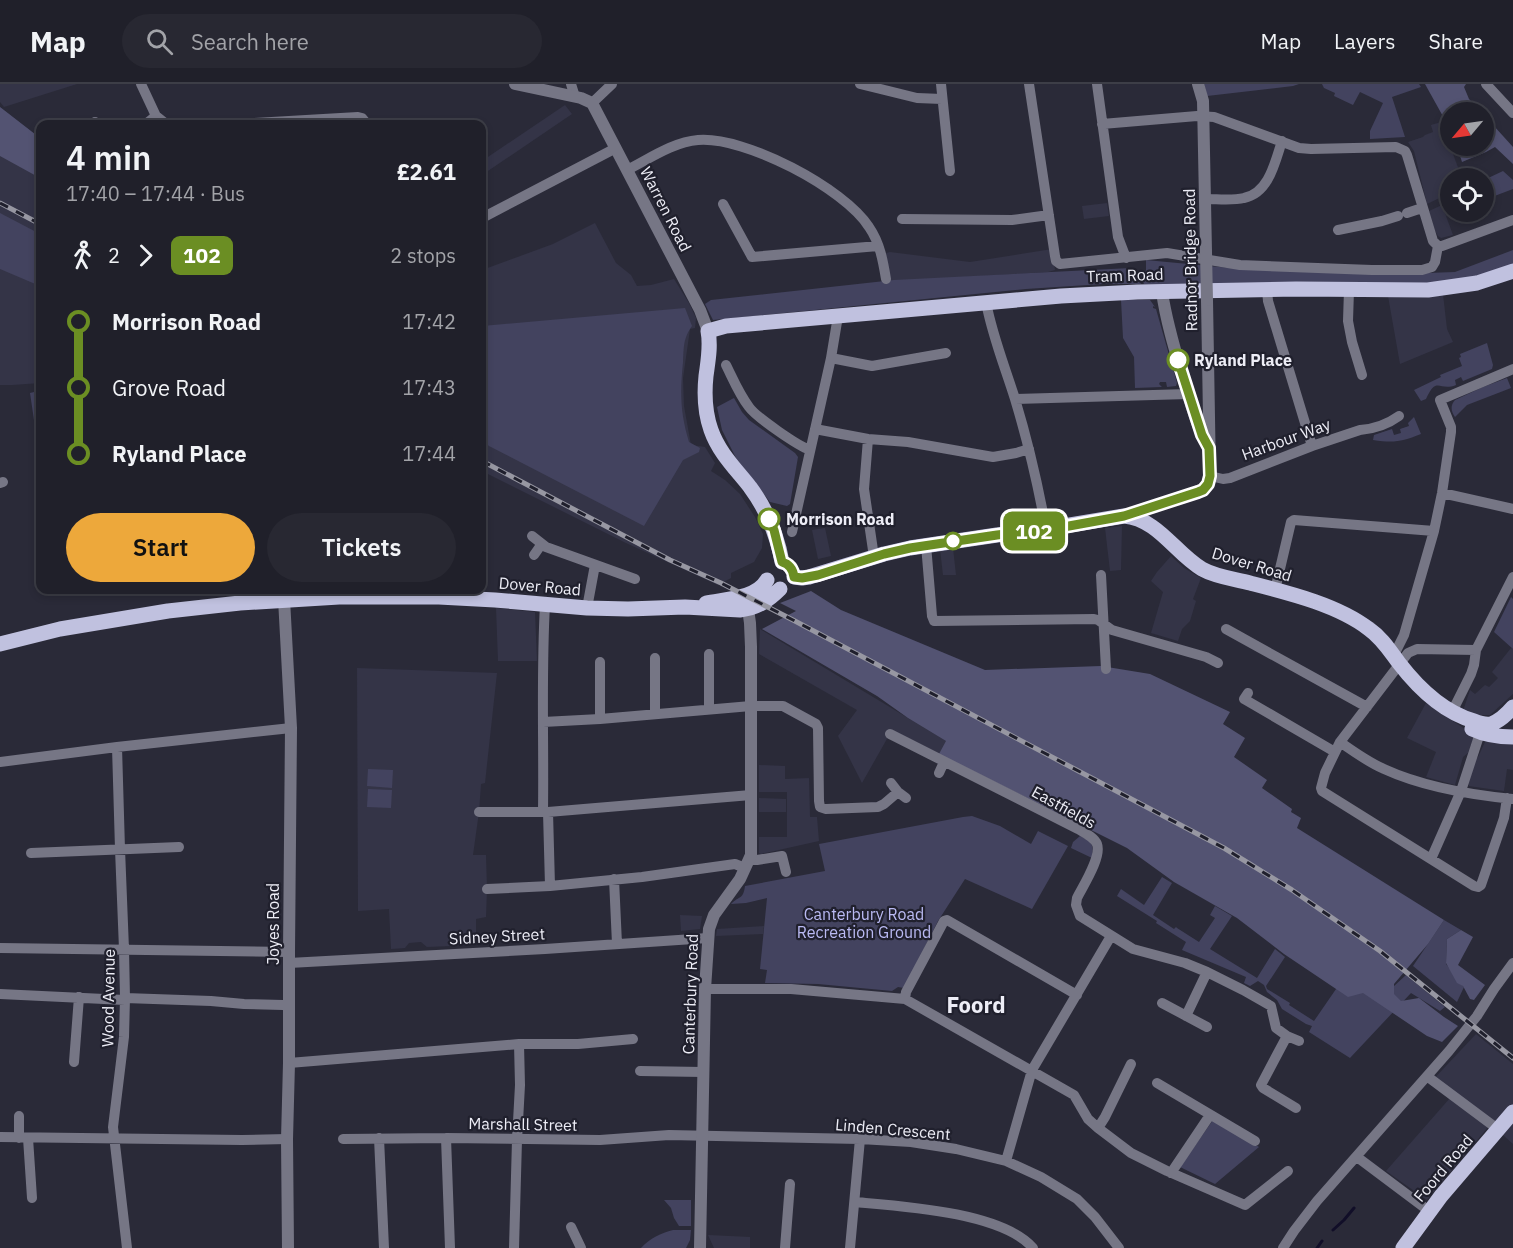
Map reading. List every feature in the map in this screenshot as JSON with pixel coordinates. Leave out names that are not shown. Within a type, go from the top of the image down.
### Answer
[{"type":"main road","name":"Tram Road","points":[[708,331],[726,326],[1061,296],[1267,290],[1413,291],[1477,283],[1513,271]]},
{"type":"main road","points":[[709,348],[721,336],[737,326]]},
{"type":"main road","points":[[708,331],[705,397],[706,411],[712,431],[720,449],[750,488],[769,519],[782,562]]},
{"type":"main road","points":[[794,577],[818,575],[874,557],[926,545],[1124,516]]},
{"type":"main road","name":"Dover Road","points":[[1124,516],[1141,520],[1163,535],[1204,570],[1275,590],[1336,610],[1350,617],[1381,639],[1423,690],[1457,715],[1466,725],[1480,733]]},
{"type":"main road","points":[[782,562],[794,573],[791,584],[784,589],[773,585],[766,576],[773,564],[782,562]]},
{"type":"main road","name":"Dover Road","points":[[447,594],[587,608],[685,607],[728,610],[748,609],[770,599],[773,585],[763,587],[754,593],[685,607]]},
{"type":"main road","name":"Dover Road","points":[[0,644],[60,629],[240,596],[284,599],[414,594]]},
{"type":"main road","points":[[1457,715],[1490,724],[1513,707]]},
{"type":"main road","points":[[1480,733],[1513,737]]},
{"type":"main road","name":"Foord Road","points":[[1402,1248],[1429,1211],[1513,1112]]},
{"type":"street","points":[[141,84],[156,116],[161,120]]},
{"type":"street","points":[[515,84],[575,97],[591,103],[612,84]]},
{"type":"street","points":[[571,84],[575,97]]},
{"type":"street","points":[[860,84],[917,98],[942,99]]},
{"type":"street","points":[[941,84],[950,171]]},
{"type":"street","points":[[1029,84],[1055,256],[1056,261],[1060,264],[1167,253],[1240,265],[1422,270],[1432,267],[1438,246]]},
{"type":"street","points":[[1097,84],[1118,237],[1126,258]]},
{"type":"street","name":"Radnor Bridge Road","points":[[1198,84],[1203,101],[1210,476]]},
{"type":"street","points":[[1486,84],[1513,113]]},
{"type":"street","name":"Warren Road","points":[[591,103],[700,310],[708,331]]},
{"type":"street","points":[[151,120],[156,116]]},
{"type":"street","points":[[1102,124],[1203,116],[1220,118],[1299,148],[1396,147],[1402,149],[1407,155],[1433,241],[1438,246]]},
{"type":"street","points":[[349,120],[358,117],[364,120]]},
{"type":"street","points":[[302,120],[321,118],[332,120]]},
{"type":"street","points":[[627,170],[688,141],[702,140],[736,145],[761,153],[839,196],[863,219],[878,246],[886,279]]},
{"type":"street","points":[[1205,199],[1236,200],[1254,195],[1266,182],[1282,141]]},
{"type":"street","points":[[486,216],[616,148]]},
{"type":"street","points":[[723,204],[752,257],[878,246]]},
{"type":"street","points":[[1338,230],[1347,223],[1382,221],[1422,208]]},
{"type":"street","points":[[902,219],[1012,219],[1049,214]]},
{"type":"street","points":[[1438,246],[1513,220]]},
{"type":"street","points":[[1267,290],[1268,300],[1312,446]]},
{"type":"street","points":[[1348,290],[1348,321],[1362,375]]},
{"type":"street","points":[[1162,292],[1166,318],[1188,394],[1202,435],[1209,448]]},
{"type":"street","points":[[986,302],[1029,450],[1046,529]]},
{"type":"street","points":[[792,532],[831,358],[838,316]]},
{"type":"street","points":[[831,358],[872,366],[946,353]]},
{"type":"street","points":[[726,365],[730,386],[751,410],[805,449],[810,450]]},
{"type":"street","points":[[1248,693],[1244,699],[1337,747],[1396,774],[1461,791],[1510,799],[1481,885],[1474,886],[1431,860],[1321,788],[1337,747],[1367,707],[1397,659],[1443,493],[1451,426],[1440,400],[1513,369]]},
{"type":"street","points":[[1015,399],[1188,394]]},
{"type":"street","points":[[1192,406],[1209,405]]},
{"type":"street","name":"Harbour Way","points":[[1210,476],[1230,478],[1312,446],[1399,417]]},
{"type":"street","points":[[815,429],[993,457],[1029,450]]},
{"type":"street","points":[[868,439],[864,489],[874,557]]},
{"type":"street","points":[[1124,516],[1203,490],[1210,476]]},
{"type":"street","points":[[1443,493],[1513,509]]},
{"type":"street","points":[[1161,504],[1156,516],[1163,535]]},
{"type":"street","points":[[784,513],[796,515]]},
{"type":"street","points":[[1275,590],[1291,522],[1294,519],[1434,531]]},
{"type":"street","points":[[532,536],[541,545],[635,579]]},
{"type":"street","points":[[534,555],[541,545]]},
{"type":"street","points":[[926,545],[934,621],[1094,619],[1112,630],[1206,657],[1218,663]]},
{"type":"street","points":[[587,608],[595,565]]},
{"type":"street","points":[[618,587],[622,575]]},
{"type":"street","points":[[1101,575],[1106,669]]},
{"type":"street","points":[[1457,715],[1474,665],[1476,650],[1513,577]]},
{"type":"street","name":"Joyes Road","points":[[284,599],[291,728],[288,1248]]},
{"type":"street","points":[[545,605],[543,722],[545,812],[550,886]]},
{"type":"street","points":[[748,609],[751,635],[751,851],[748,864]]},
{"type":"street","points":[[1226,629],[1367,707]]},
{"type":"street","points":[[1397,659],[1417,649],[1476,650]]},
{"type":"street","points":[[709,654],[709,709]]},
{"type":"street","points":[[655,658],[655,714]]},
{"type":"street","points":[[600,662],[600,719]]},
{"type":"street","points":[[543,722],[751,706],[783,706],[816,724],[818,728],[820,807],[826,809],[878,807],[898,791]]},
{"type":"street","points":[[0,762],[291,728]]},
{"type":"street","points":[[1431,860],[1461,791],[1480,733]]},
{"type":"street","name":"Eastfields","points":[[890,734],[1078,829],[1094,840],[1097,844],[1098,855],[1077,898],[1077,910],[1080,916],[1139,951],[1185,963],[1267,1003],[1273,1012],[1276,1028],[1287,1036]]},
{"type":"street","name":"Wood Avenue","points":[[117,747],[125,999],[124,1037],[113,1127],[127,1248]]},
{"type":"street","points":[[939,773],[944,762]]},
{"type":"street","points":[[479,812],[545,812],[751,795]]},
{"type":"street","points":[[31,853],[179,847]]},
{"type":"street","points":[[487,889],[550,886],[614,879],[748,864],[782,856],[786,872]]},
{"type":"street","name":"Canterbury Road","points":[[700,1248],[705,989],[710,922],[748,864]]},
{"type":"street","points":[[614,879],[617,944]]},
{"type":"street","points":[[905,999],[938,931],[947,920],[1077,995]]},
{"type":"street","points":[[1006,1161],[1032,1070],[1111,936]]},
{"type":"street","name":"Sidney Street","points":[[0,948],[124,950],[289,958],[545,949],[708,938]]},
{"type":"street","points":[[1283,1248],[1317,1201],[1428,1077],[1477,1016],[1513,963]]},
{"type":"street","points":[[1186,1016],[1207,972]]},
{"type":"street","points":[[705,989],[791,989],[905,999],[1074,1095],[1088,1119],[1098,1128],[1131,1153],[1171,1173],[1245,1205],[1288,1171]]},
{"type":"street","points":[[0,994],[211,1000],[290,1006]]},
{"type":"street","points":[[74,1062],[79,997]]},
{"type":"street","points":[[1162,1003],[1207,1027]]},
{"type":"street","points":[[1296,1108],[1263,1088],[1261,1084],[1287,1036],[1299,1041]]},
{"type":"street","points":[[289,1063],[519,1044],[578,1044],[633,1039]]},
{"type":"street","points":[[514,1248],[520,1085],[519,1044]]},
{"type":"street","points":[[1098,1128],[1131,1064]]},
{"type":"street","points":[[640,1071],[703,1072]]},
{"type":"street","points":[[1428,1077],[1499,1130]]},
{"type":"street","points":[[1157,1083],[1255,1141]]},
{"type":"street","points":[[1171,1173],[1210,1115]]},
{"type":"street","points":[[19,1116],[32,1198]]},
{"type":"street","name":"Marshall Street","points":[[343,1139],[600,1140],[702,1135]]},
{"type":"street","name":"Linden Crescent","points":[[702,1135],[860,1138],[911,1142],[1006,1161],[1041,1177],[1077,1199],[1095,1217],[1119,1248]]},
{"type":"street","points":[[0,1137],[242,1140],[287,1138]]},
{"type":"street","points":[[379,1138],[384,1248]]},
{"type":"street","points":[[446,1138],[450,1248]]},
{"type":"street","points":[[850,1248],[860,1138]]},
{"type":"street","points":[[1357,1157],[1429,1211]]},
{"type":"street","points":[[785,1248],[790,1184]]},
{"type":"street","points":[[855,1202],[928,1209],[975,1220],[1013,1233],[1033,1248]]},
{"type":"street","points":[[571,1227],[580,1248]]},
{"type":"shaded area","points":[[0,84],[77,84],[4,107],[0,102]]},
{"type":"shaded area","points":[[1425,84],[1466,84],[1464,87],[1472,102],[1440,102],[1440,111]]},
{"type":"shaded area","points":[[565,105],[572,114],[486,172],[486,158]]},
{"type":"shaded area","points":[[0,107],[36,135],[36,383],[0,385]]},
{"type":"shaded area","points":[[0,107],[36,135],[36,176],[0,156]]},
{"type":"shaded area","points":[[1440,122],[1440,156],[1454,156],[1458,168],[1440,168],[1440,198],[1427,204],[1414,151],[1408,142],[1433,132],[1431,125]]},
{"type":"shaded area","points":[[1494,126],[1513,147],[1513,164],[1495,147]]},
{"type":"shaded area","points":[[1460,156],[1476,156],[1462,162]]},
{"type":"shaded area","points":[[1107,203],[1109,216],[1084,219],[1082,206]]},
{"type":"shaded area","points":[[1440,206],[1440,222],[1448,222],[1453,235],[1441,238],[1438,236],[1429,211]]},
{"type":"shaded area","points":[[595,223],[616,263],[631,275],[637,286],[674,279],[689,303],[696,318],[695,328],[690,329],[683,378],[684,406],[691,445],[705,447],[715,463],[711,471],[740,494],[763,534],[762,548],[754,562],[731,573],[731,578],[718,585],[626,543],[486,473],[486,269],[553,244]]},
{"type":"shaded area","points":[[1052,249],[1055,270],[1048,272],[887,282],[883,254],[890,252],[970,262]]},
{"type":"shaded area","points":[[1443,294],[1447,329],[1453,342],[1400,364],[1388,296]]},
{"type":"shaded area","points":[[1122,526],[1121,570],[1110,571],[1105,528]]},
{"type":"shaded area","points":[[825,528],[831,556],[818,559],[812,530]]},
{"type":"shaded area","points":[[953,548],[956,575],[943,575],[940,549]]},
{"type":"shaded area","points":[[1171,556],[1184,568],[1201,578],[1193,599],[1196,601],[1190,621],[1182,629],[1178,641],[1151,633],[1163,592],[1151,581]]},
{"type":"shaded area","points":[[811,591],[841,610],[985,670],[1101,666],[1150,674],[1230,712],[1223,724],[1245,738],[1234,757],[1267,780],[1262,788],[1301,818],[1297,828],[1444,920],[1428,944],[1394,984],[1394,994],[1401,1001],[1419,998],[1458,1026],[1442,1042],[1427,1036],[1363,993],[1348,997],[1284,954],[1237,918],[1174,882],[1127,848],[939,754],[946,741],[877,696],[762,629],[796,611],[780,603]]},
{"type":"shaded area","points":[[496,608],[535,612],[537,661],[498,661]]},
{"type":"shaded area","points":[[760,629],[953,745],[952,760],[892,730],[862,783],[838,736],[857,710],[759,654]]},
{"type":"shaded area","points":[[1511,648],[1513,649],[1513,694],[1490,715],[1474,715],[1463,711],[1470,690],[1475,694],[1485,685],[1489,687],[1498,678],[1492,672]]},
{"type":"shaded area","points":[[357,668],[497,673],[485,783],[481,784],[473,855],[486,855],[486,917],[476,919],[476,945],[427,947],[421,942],[409,943],[405,948],[391,949],[389,909],[358,911]]},
{"type":"shaded area","points":[[1426,703],[1475,734],[1468,753],[1463,757],[1455,785],[1426,777],[1436,752],[1407,738]]},
{"type":"shaded area","points":[[1485,742],[1513,743],[1513,770],[1507,769],[1504,791],[1469,786],[1468,783],[1475,760]]},
{"type":"shaded area","points":[[759,765],[785,766],[785,779],[809,778],[810,817],[817,817],[819,841],[759,853],[759,837],[787,837],[787,792],[759,792]]},
{"type":"shaded area","points":[[759,798],[786,799],[786,812],[759,812]]},
{"type":"shaded area","points":[[680,915],[702,916],[700,929],[681,931]]},
{"type":"shaded area","points":[[764,926],[763,934],[716,936],[717,929]]},
{"type":"shaded area","points":[[1461,930],[1473,937],[1458,965],[1485,985],[1474,1000],[1470,999],[1463,986],[1457,983],[1446,963],[1447,939]]},
{"type":"shaded area","points":[[1476,1034],[1513,1064],[1513,1144],[1489,1126],[1427,1200],[1386,1171],[1450,1098],[1430,1083]]},
{"type":"shaded area","points":[[708,1235],[750,1237],[750,1248],[714,1248]]},
{"type":"green space","points":[[1204,84],[1299,84],[1207,96]]},
{"type":"green space","points":[[1322,84],[1419,84],[1421,87],[1392,97],[1405,137],[1370,139],[1370,131],[1383,103],[1360,92],[1353,105],[1334,96],[1335,93],[1324,88]]},
{"type":"green space","points":[[1503,171],[1513,180],[1513,189],[1494,196],[1494,175]]},
{"type":"green space","points":[[0,213],[36,232],[36,284],[0,269]]},
{"type":"green space","points":[[1513,250],[1513,265],[1440,284],[1215,286],[1144,284],[1137,271],[1146,271],[1146,260],[1241,269],[1455,272]]},
{"type":"green space","points":[[1131,268],[1141,284],[1026,289],[713,320],[705,304],[711,300],[894,280]]},
{"type":"green space","points":[[1121,300],[1150,300],[1155,307],[1153,306],[1156,309],[1176,386],[1167,387],[1166,382],[1160,382],[1162,387],[1135,388],[1134,357],[1123,338]]},
{"type":"green space","points":[[685,308],[692,326],[685,339],[684,347],[681,383],[682,412],[689,442],[700,448],[699,452],[683,460],[644,526],[486,443],[486,326]]},
{"type":"green space","points":[[1487,343],[1492,369],[1463,381],[1461,377],[1455,380],[1456,385],[1450,387],[1436,386],[1426,399],[1421,401],[1414,390],[1462,366],[1460,354]]},
{"type":"green space","points":[[1507,378],[1511,388],[1467,405],[1455,417],[1452,404],[1455,400]]},
{"type":"green space","points":[[34,392],[36,401],[36,434],[30,393]]},
{"type":"green space","points":[[734,398],[749,420],[798,457],[790,504],[787,506],[770,502],[736,458],[722,430],[717,407]]},
{"type":"green space","points":[[1414,417],[1421,434],[1397,441],[1373,440],[1374,435],[1392,429],[1394,435],[1401,433],[1400,429],[1409,426],[1408,423]]},
{"type":"green space","points":[[1511,597],[1513,599],[1513,649],[1494,632]]},
{"type":"green space","points":[[368,769],[393,770],[392,788],[367,786]]},
{"type":"green space","points":[[368,789],[392,790],[391,808],[367,807]]},
{"type":"green space","name":"Canterbury Road Recreation Ground","points":[[972,816],[1000,826],[1031,844],[1038,831],[1068,846],[1032,909],[965,879],[938,921],[904,988],[898,987],[892,991],[818,984],[765,983],[767,970],[760,969],[767,898],[731,904],[742,895],[745,886],[825,871],[819,844]]},
{"type":"green space","points":[[1080,836],[1091,844],[1092,858],[1071,848],[1073,842]]},
{"type":"green space","points":[[1162,877],[1172,883],[1153,915],[1199,942],[1215,918],[1210,915],[1215,906],[1232,916],[1210,949],[1257,978],[1275,949],[1285,957],[1266,986],[1267,989],[1314,1021],[1345,976],[1393,987],[1406,975],[1445,1007],[1440,1011],[1411,993],[1350,1058],[1309,1032],[1312,1026],[1282,1009],[1277,1000],[1267,992],[1264,985],[1258,981],[1250,986],[1244,983],[1246,977],[1182,950],[1186,942],[1117,896],[1121,889],[1144,905]]},
{"type":"green space","points":[[1444,920],[1461,930],[1447,939],[1446,964],[1464,987],[1457,1002],[1413,966]]},
{"type":"green space","points":[[1213,1120],[1259,1147],[1215,1184],[1180,1167]]},
{"type":"green space","points":[[664,1200],[691,1200],[691,1226],[679,1226],[671,1208]]},
{"type":"green space","points":[[673,1230],[691,1230],[686,1248],[641,1248],[656,1236]]},
{"type":"waterway","points":[[1333,1230],[1354,1208]]},
{"type":"waterway","points":[[1317,1248],[1322,1241]]},
{"type":"railway","points":[[0,203],[36,222]]},
{"type":"railway","points":[[486,463],[670,560],[793,620],[1224,848],[1292,890],[1380,951],[1513,1058]]},
{"type":"bus line","name":"102","points":[[769,519],[782,562],[792,569],[794,577],[802,578],[910,548],[1058,528],[1124,516],[1198,492],[1208,484],[1209,448],[1202,435],[1178,360]]},
{"type":"place","name":"Ryland Place","points":[[1178,360]]},
{"type":"place","name":"Morrison Road","points":[[769,519]]},
{"type":"district","name":"Foord","points":[[976,1005]]}]
